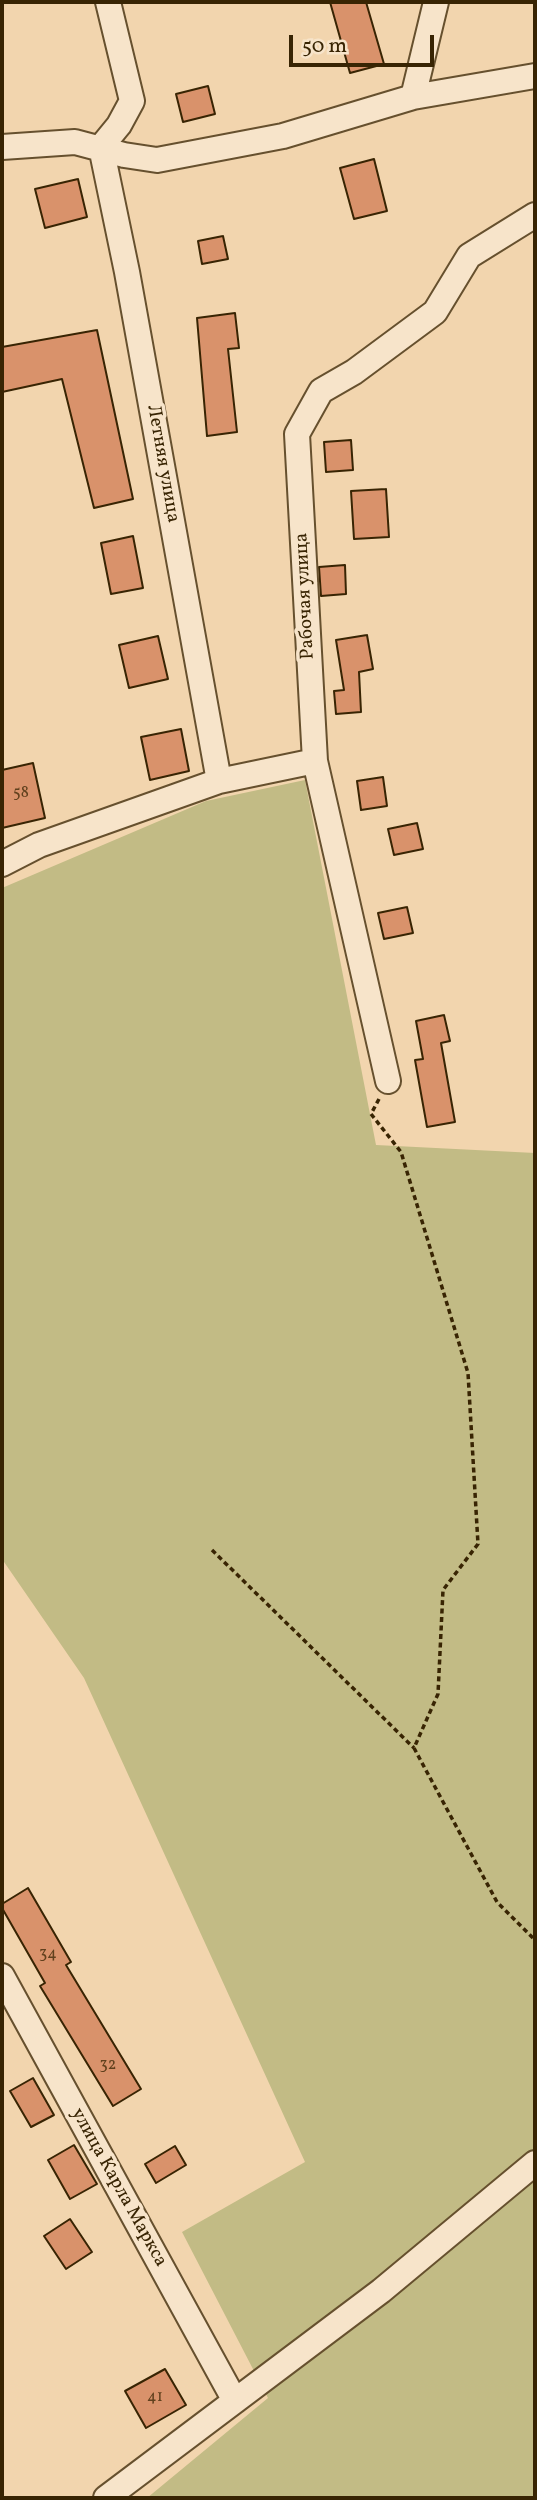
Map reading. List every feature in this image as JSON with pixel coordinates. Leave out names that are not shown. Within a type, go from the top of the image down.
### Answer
[{"type":"street","points":[[101,147],[119,125],[132,101],[108,2]]},
{"type":"street","points":[[413,97],[436,2]]},
{"type":"street","points":[[2,147],[75,142],[124,155],[157,160],[283,136],[413,97],[535,76]]},
{"type":"street","name":"Летняя улица","points":[[101,147],[127,272],[219,781]]},
{"type":"street","name":"Рабочая улица","points":[[388,1081],[315,761],[297,434],[321,391],[354,372],[435,312],[469,256],[535,215]]},
{"type":"street","points":[[2,864],[39,845],[219,781],[315,761]]},
{"type":"street","name":"улица Карла Маркса","points":[[2,1976],[235,2401]]},
{"type":"street","points":[[106,2498],[381,2291],[535,2163]]},
{"type":"path","points":[[388,1081],[371,1114],[401,1152],[468,1373],[478,1544],[443,1590],[438,1694],[414,1748]]},
{"type":"path","points":[[212,1550],[414,1748],[497,1902],[535,1940]]},
{"type":"shaded area","points":[[305,780],[376,1145],[535,1153],[535,2498],[147,2498],[268,2398],[182,2232],[305,2162],[84,1678],[2,1559],[2,888],[206,801]]},
{"type":"building","points":[[330,2],[366,2],[384,64],[350,73]]},
{"type":"building","points":[[208,86],[215,114],[183,122],[176,94]]},
{"type":"building","points":[[374,159],[387,211],[354,219],[340,168]]},
{"type":"building","points":[[78,179],[87,217],[45,228],[35,189]]},
{"type":"building","points":[[223,236],[228,259],[202,264],[198,241]]},
{"type":"building","points":[[235,313],[239,348],[228,349],[237,432],[207,436],[197,318]]},
{"type":"building","points":[[97,330],[133,499],[94,508],[62,379],[2,392],[2,347]]},
{"type":"building","points":[[351,440],[353,470],[326,472],[324,442]]},
{"type":"building","points":[[386,489],[389,537],[354,539],[351,491]]},
{"type":"building","points":[[133,536],[143,588],[111,594],[101,543]]},
{"type":"building","points":[[345,565],[346,594],[321,596],[319,567]]},
{"type":"building","points":[[367,635],[373,669],[359,672],[361,712],[336,714],[334,691],[344,690],[336,640]]},
{"type":"building","points":[[158,636],[168,679],[129,688],[119,645]]},
{"type":"building","points":[[181,729],[189,771],[150,780],[141,737]]},
{"type":"building","points":[[33,763],[45,818],[2,828],[2,770]]},
{"type":"building","points":[[383,777],[387,806],[361,810],[357,781]]},
{"type":"building","points":[[417,823],[423,849],[394,855],[388,829]]},
{"type":"building","points":[[407,907],[413,933],[384,939],[378,913]]},
{"type":"building","points":[[444,1015],[450,1041],[441,1043],[455,1122],[427,1127],[415,1060],[423,1059],[416,1021]]},
{"type":"building","points":[[28,1888],[71,1962],[66,1965],[141,2089],[113,2106],[40,1986],[45,1983],[2,1908],[2,1904]]},
{"type":"building","points":[[33,2078],[54,2115],[31,2127],[10,2091]]},
{"type":"building","points":[[74,2145],[97,2184],[70,2199],[48,2160]]},
{"type":"building","points":[[175,2146],[186,2165],[156,2183],[145,2164]]},
{"type":"building","points":[[70,2219],[92,2252],[66,2269],[44,2236]]},
{"type":"building","points":[[165,2369],[186,2405],[146,2428],[125,2391]]}]
